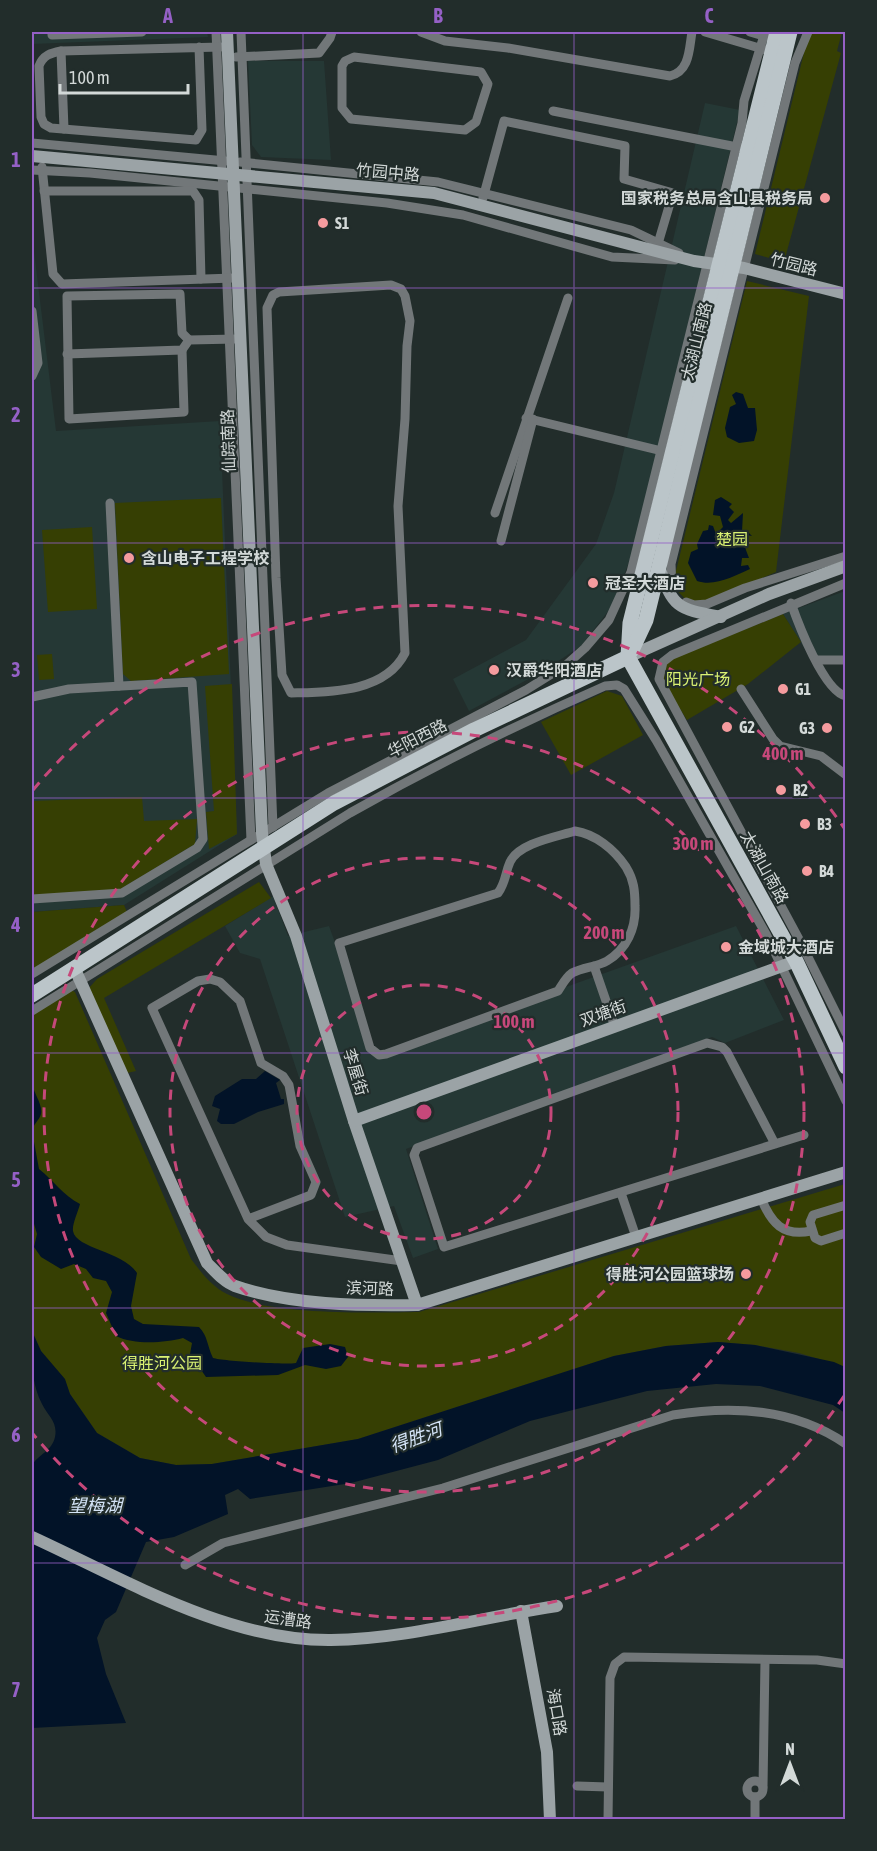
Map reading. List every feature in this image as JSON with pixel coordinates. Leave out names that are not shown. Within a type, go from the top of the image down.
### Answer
[{"type":"main road","name":"仙踪南路","points":[[227,32],[235,188],[233,278],[235,339],[254,518],[262,837]]},
{"type":"main road","name":"太湖山南路","points":[[749,149],[790,32]]},
{"type":"main road","name":"太湖山南路","points":[[769,40],[726,266],[673,454],[630,623],[628,657],[789,964],[846,1067]]},
{"type":"main road","name":"竹园中路","points":[[36,156],[483,197],[656,251],[694,261],[726,266]]},
{"type":"main road","name":"竹园路","points":[[726,266],[846,294]]},
{"type":"main road","name":"太湖山南路","points":[[628,657],[644,626],[659,564],[673,454]]},
{"type":"main road","points":[[659,564],[669,595],[676,603],[694,612],[721,617]]},
{"type":"main road","name":"华阳西路","points":[[32,995],[77,974],[262,837],[386,774],[628,657],[769,594],[846,566]]},
{"type":"main road","name":"李屋街","points":[[262,837],[266,864],[296,936],[354,1121],[417,1305]]},
{"type":"main road","name":"双塘街","points":[[354,1121],[789,964]]},
{"type":"main road","name":"滨河路","points":[[77,974],[207,1263],[235,1286],[299,1299],[358,1306],[417,1305],[846,1172]]},
{"type":"main road","name":"运漕路","points":[[32,1537],[156,1594],[240,1627],[288,1638],[329,1640],[404,1633],[557,1606]]},
{"type":"main road","name":"海口路","points":[[521,1611],[545,1741],[550,1820]]},
{"type":"street","points":[[52,32],[52,35],[142,32]]},
{"type":"street","points":[[216,32],[229,52]]},
{"type":"street","points":[[229,52],[241,32]]},
{"type":"street","points":[[199,47],[202,130],[196,140],[64,129],[44,124],[41,117],[39,66],[45,56],[61,51],[199,47],[229,52],[319,53],[332,32]]},
{"type":"street","points":[[421,32],[445,41],[508,48],[670,76],[682,70],[686,63],[692,32]]},
{"type":"street","points":[[705,32],[769,40]]},
{"type":"street","points":[[750,32],[769,40]]},
{"type":"street","points":[[32,974],[403,752],[526,690],[566,665],[585,648],[609,620],[624,590],[673,454],[726,266],[795,63],[808,32]]},
{"type":"street","points":[[61,51],[64,129]]},
{"type":"street","points":[[348,58],[474,69],[481,72],[488,81],[476,122],[465,130],[351,118],[342,108],[342,66],[348,58]]},
{"type":"street","points":[[553,111],[749,149],[670,564],[672,588],[686,602],[694,606],[707,604],[745,588],[846,556]]},
{"type":"street","points":[[483,197],[504,121],[625,146],[624,178],[673,193],[656,251]]},
{"type":"street","points":[[32,143],[438,182],[483,197],[631,230],[694,261]]},
{"type":"street","points":[[36,156],[42,171],[53,274],[62,284],[233,278]]},
{"type":"street","points":[[32,170],[387,203],[463,215],[612,257],[694,261]]},
{"type":"street","points":[[235,188],[254,518],[273,516]]},
{"type":"street","points":[[44,191],[193,191],[199,200],[201,279]]},
{"type":"street","points":[[397,286],[409,303],[411,321],[407,346],[405,419],[398,506],[403,656],[395,666],[370,683],[328,692],[291,693],[282,675],[275,556],[267,387],[267,308],[269,301],[279,292],[314,288],[397,286]]},
{"type":"street","points":[[189,340],[182,350],[184,412],[69,419],[67,296],[180,294],[182,333],[189,340],[235,339],[262,837]]},
{"type":"street","points":[[495,513],[529,419],[568,298]]},
{"type":"street","points":[[32,311],[38,363],[32,376]]},
{"type":"street","points":[[67,354],[182,350]]},
{"type":"street","points":[[529,419],[673,454]]},
{"type":"street","points":[[501,541],[529,419]]},
{"type":"street","points":[[110,503],[119,686]]},
{"type":"street","points":[[255,557],[275,556]]},
{"type":"street","points":[[846,583],[791,603],[672,655],[661,667],[659,680],[801,943],[846,1033]]},
{"type":"street","points":[[791,603],[806,642],[837,692],[846,696]]},
{"type":"street","points":[[817,660],[846,660]]},
{"type":"street","points":[[32,697],[69,689],[192,682],[201,844],[122,892],[32,899]]},
{"type":"street","points":[[32,1011],[77,974],[350,813],[536,716],[605,686],[617,685],[624,689],[656,740],[789,964],[846,1101]]},
{"type":"street","points":[[741,689],[772,740],[780,746],[821,756],[846,774]]},
{"type":"street","points":[[575,831],[590,833],[608,848],[624,864],[634,882],[636,921],[633,932],[608,960],[594,966],[572,973],[558,991],[379,1055],[370,1048],[339,943],[498,893],[506,883],[509,863],[516,852],[575,831]]},
{"type":"street","points":[[594,966],[615,1027]]},
{"type":"street","points":[[248,1219],[311,1195],[316,1182],[300,1146],[289,1085],[283,1076],[261,1063],[240,1001],[220,982],[210,979],[198,981],[152,1008],[248,1219],[266,1237],[287,1245],[402,1261]]},
{"type":"street","points":[[775,1144],[727,1052],[722,1047],[707,1043],[417,1148],[414,1155],[444,1247],[804,1135]]},
{"type":"street","points":[[621,1193],[636,1237]]},
{"type":"street","points":[[761,1198],[775,1225],[790,1233],[812,1231]]},
{"type":"street","points":[[846,1205],[813,1215],[810,1222],[815,1238],[821,1241],[846,1233]]},
{"type":"street","points":[[185,1565],[208,1550],[232,1540],[443,1488],[673,1414],[708,1409],[764,1411],[821,1430],[846,1444]]},
{"type":"street","points":[[608,1820],[610,1678],[618,1660],[624,1657],[817,1660],[846,1664]]},
{"type":"street","points":[[755,1820],[755,1797],[749,1793],[749,1784],[758,1782],[763,1787],[765,1660]]},
{"type":"street","points":[[577,1786],[608,1787]]},
{"type":"shaded area","points":[[32,32],[207,32],[208,37],[32,44]]},
{"type":"shaded area","points":[[248,61],[324,61],[331,160],[261,157],[252,145]]},
{"type":"shaded area","points":[[705,103],[740,110],[633,551],[613,605],[581,646],[545,670],[469,711],[453,679],[526,640],[596,544],[614,493]]},
{"type":"shaded area","name":"含山电子工程学校","points":[[32,235],[56,431],[220,421],[237,834],[124,905],[32,912]]},
{"type":"shaded area","points":[[845,591],[845,657],[811,659],[783,614]]},
{"type":"shaded area","points":[[273,896],[288,936],[329,926],[373,1047],[385,1052],[736,926],[784,1020],[725,1043],[712,1037],[406,1149],[438,1249],[413,1258],[394,1206],[345,1217],[260,959],[240,953],[225,926]]},
{"type":"green space","points":[[809,32],[842,32],[837,51],[841,53],[784,262],[755,254]]},
{"type":"green space","name":"楚园","points":[[747,281],[809,296],[776,572],[706,602],[687,601],[674,587],[674,579]]},
{"type":"green space","points":[[221,498],[229,674],[131,681],[123,674],[115,503]]},
{"type":"green space","points":[[92,527],[97,609],[48,612],[42,530]]},
{"type":"green space","name":"阳光广场","points":[[783,614],[801,642],[748,684],[687,720],[661,679],[664,666],[674,658]]},
{"type":"green space","points":[[52,654],[54,679],[39,680],[37,655]]},
{"type":"green space","points":[[232,684],[237,834],[209,849],[206,812],[214,811],[205,686]]},
{"type":"green space","points":[[607,691],[622,696],[643,735],[571,775],[541,722]]},
{"type":"green space","points":[[142,797],[144,821],[197,819],[195,844],[119,890],[32,897],[32,801]]},
{"type":"green space","points":[[259,882],[271,898],[104,998],[136,1071],[127,1073],[88,989],[97,979]]},
{"type":"green space","points":[[124,905],[127,912],[32,975],[32,912]]},
{"type":"green space","name":"得胜河公园","points":[[65,987],[75,992],[191,1259],[211,1283],[227,1294],[245,1301],[293,1309],[419,1312],[845,1184],[845,1367],[799,1353],[755,1345],[718,1342],[666,1346],[614,1356],[358,1439],[212,1464],[176,1465],[140,1458],[97,1433],[70,1394],[64,1379],[41,1351],[32,1331],[32,1011]]},
{"type":"water","points":[[736,392],[743,394],[748,408],[755,408],[757,430],[754,441],[739,443],[727,437],[725,428],[730,407],[736,404],[732,395]]},
{"type":"water","points":[[721,497],[732,504],[729,507],[734,512],[728,520],[731,523],[743,513],[742,531],[746,530],[752,536],[747,535],[745,540],[749,558],[742,558],[741,566],[748,565],[750,569],[717,582],[697,581],[688,563],[691,552],[698,549],[697,544],[703,531],[708,530],[709,525],[713,526],[716,534],[723,527],[720,516],[713,515],[715,500]]},
{"type":"water","points":[[265,1071],[280,1080],[276,1083],[284,1104],[258,1112],[234,1124],[221,1124],[217,1121],[220,1109],[212,1106],[215,1096],[242,1079],[256,1079]]},
{"type":"water","points":[[32,1082],[41,1114],[32,1131]]},
{"type":"water","points":[[32,1131],[39,1169],[80,1204],[73,1228],[76,1237],[122,1260],[137,1273],[131,1306],[134,1319],[143,1324],[199,1327],[206,1338],[213,1358],[296,1363],[303,1348],[330,1344],[345,1347],[348,1357],[341,1366],[326,1369],[305,1365],[278,1375],[206,1377],[190,1354],[192,1343],[183,1338],[149,1342],[131,1341],[116,1336],[106,1313],[112,1292],[106,1281],[93,1278],[86,1269],[74,1264],[61,1269],[41,1257],[34,1247],[37,1234],[32,1217]]},
{"type":"water","points":[[32,1331],[41,1351],[65,1379],[70,1394],[97,1433],[140,1458],[176,1465],[212,1464],[358,1439],[614,1356],[666,1346],[718,1342],[755,1345],[834,1362],[845,1367],[845,1413],[833,1405],[760,1386],[716,1384],[647,1391],[530,1421],[438,1460],[351,1483],[250,1499],[238,1489],[225,1495],[228,1514],[174,1537],[146,1542],[116,1612],[105,1620],[97,1638],[106,1674],[126,1723],[32,1728],[32,1465],[51,1446],[56,1432],[54,1423],[42,1404],[35,1386],[32,1369]]},
{"type":"place","name":"国家税务总局含山县税务局","points":[[825,198]]},
{"type":"place","name":"S1","points":[[323,223]]},
{"type":"place","name":"含山电子工程学校","points":[[129,558]]},
{"type":"place","name":"冠圣大酒店","points":[[593,583]]},
{"type":"place","name":"汉爵华阳酒店","points":[[494,670]]},
{"type":"place","name":"G1","points":[[783,689]]},
{"type":"place","name":"G2","points":[[727,727]]},
{"type":"place","name":"G3","points":[[827,728]]},
{"type":"place","name":"B2","points":[[781,790]]},
{"type":"place","name":"B3","points":[[805,824]]},
{"type":"place","name":"B4","points":[[807,871]]},
{"type":"place","name":"金域城大酒店","points":[[726,947]]},
{"type":"place","name":"得胜河公园篮球场","points":[[746,1274]]},
{"type":"water label","name":"得胜河","points":[[416,1438]]},
{"type":"water label","name":"望梅湖","points":[[95,1506]]}]
